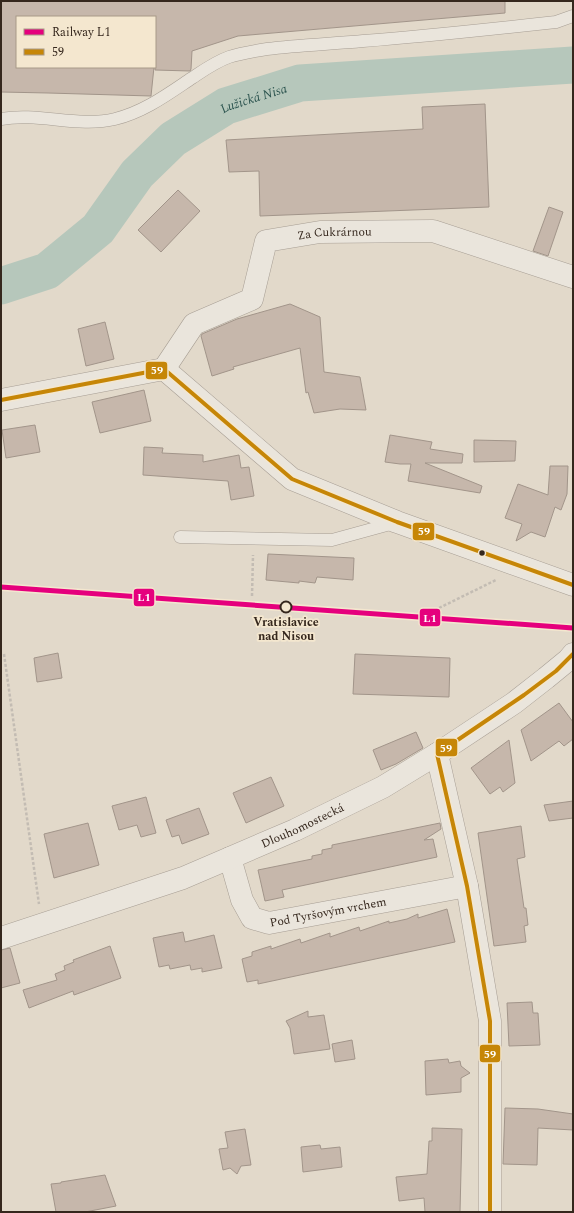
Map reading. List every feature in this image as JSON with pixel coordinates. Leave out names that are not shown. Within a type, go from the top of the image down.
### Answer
[{"type":"street","name":"Za Cukrárnou","points":[[164,370],[194,324],[252,299],[266,241],[320,232],[433,232],[573,277]]},
{"type":"street","points":[[1,400],[164,370],[292,479],[397,522],[573,585]]},
{"type":"street","name":"Dlouhomostecká","points":[[1,938],[183,878],[295,830],[383,787],[437,754],[514,703],[568,660],[573,654]]},
{"type":"street","points":[[437,754],[467,886],[490,1021],[490,1212]]},
{"type":"street","name":"Pod Tyršovým vrchem","points":[[230,858],[242,900],[252,918],[269,922],[467,886]]},
{"type":"lane","points":[[1,119],[25,117],[70,122],[98,122],[115,119],[135,113],[150,105],[209,66],[228,57],[248,52],[284,47],[364,41],[556,22],[573,16]]},
{"type":"lane","points":[[180,537],[332,540],[397,522]]},
{"type":"path","points":[[252,596],[254,539]]},
{"type":"path","points":[[439,608],[523,567]]},
{"type":"path","points":[[4,654],[42,924]]},
{"type":"building","points":[[1,1],[505,1],[505,13],[238,36],[192,51],[190,71],[155,70],[156,16],[16,16],[16,68],[154,68],[151,96],[1,92]]},
{"type":"building","points":[[485,104],[489,207],[260,216],[259,171],[229,172],[226,140],[423,129],[422,107]]},
{"type":"building","points":[[178,190],[200,211],[161,252],[138,230]]},
{"type":"building","points":[[549,207],[563,212],[548,256],[533,251]]},
{"type":"building","points":[[290,304],[320,317],[324,372],[360,377],[366,410],[340,409],[314,413],[308,392],[306,393],[300,348],[233,367],[234,369],[212,376],[201,336],[202,334],[237,319]]},
{"type":"building","points":[[105,322],[114,359],[86,366],[78,329]]},
{"type":"building","points":[[144,390],[151,421],[100,433],[92,402]]},
{"type":"building","points":[[35,425],[40,452],[6,458],[2,430]]},
{"type":"building","points":[[390,435],[432,442],[430,449],[463,454],[462,463],[425,463],[482,486],[480,493],[408,481],[411,464],[385,462]]},
{"type":"building","points":[[474,440],[516,441],[515,461],[474,462]]},
{"type":"building","points":[[144,447],[163,448],[162,453],[203,455],[203,462],[239,455],[241,468],[249,467],[254,496],[231,500],[228,481],[143,475]]},
{"type":"building","points":[[550,466],[568,466],[567,494],[561,510],[555,507],[545,537],[531,532],[516,541],[522,524],[505,518],[518,484],[548,495]]},
{"type":"building","points":[[268,554],[354,558],[353,580],[317,577],[315,583],[299,581],[299,583],[266,580]]},
{"type":"building","points":[[58,653],[62,678],[37,682],[34,658]]},
{"type":"building","points":[[355,654],[450,658],[449,697],[353,694]]},
{"type":"building","points":[[559,703],[573,722],[573,739],[564,746],[559,741],[531,761],[521,730]]},
{"type":"building","points":[[416,732],[423,748],[396,764],[381,770],[373,750]]},
{"type":"building","points":[[509,740],[515,783],[503,792],[500,787],[490,794],[471,768]]},
{"type":"building","points":[[271,777],[284,806],[246,823],[233,793]]},
{"type":"building","points":[[146,797],[156,833],[141,837],[137,825],[119,830],[112,806]]},
{"type":"building","points":[[573,801],[573,818],[549,821],[544,805]]},
{"type":"building","points":[[199,808],[209,834],[182,844],[179,835],[172,837],[166,820]]},
{"type":"building","points":[[88,823],[99,865],[54,878],[44,834]]},
{"type":"building","points":[[440,823],[441,829],[424,840],[433,839],[437,857],[282,890],[284,897],[265,901],[258,870],[312,859],[312,856],[322,854],[322,850],[332,848],[332,845]]},
{"type":"building","points":[[521,826],[525,857],[517,859],[528,925],[524,926],[526,942],[494,946],[478,833]]},
{"type":"building","points":[[447,909],[455,942],[258,984],[258,980],[247,982],[242,959],[252,956],[252,952],[271,946],[271,949],[300,939],[301,943],[330,933],[330,937],[359,927],[360,931],[389,921],[389,923],[407,919],[418,914],[418,918]]},
{"type":"building","points":[[183,932],[185,942],[214,935],[222,968],[202,972],[202,968],[191,970],[190,965],[170,969],[169,965],[159,967],[153,938]]},
{"type":"building","points":[[110,946],[121,978],[74,995],[73,991],[29,1008],[23,990],[57,980],[55,974],[65,970],[64,966],[74,962],[73,960]]},
{"type":"building","points":[[10,948],[20,983],[1,988],[1,950]]},
{"type":"building","points":[[532,1002],[533,1013],[538,1013],[540,1045],[509,1046],[507,1003]]},
{"type":"building","points":[[308,1011],[308,1017],[324,1015],[330,1049],[294,1054],[290,1028],[286,1021]]},
{"type":"building","points":[[352,1040],[355,1059],[335,1062],[332,1044]]},
{"type":"building","points":[[448,1059],[449,1063],[460,1061],[461,1066],[470,1073],[461,1078],[461,1092],[426,1095],[425,1061]]},
{"type":"building","points":[[505,1108],[538,1109],[573,1114],[573,1130],[538,1128],[537,1165],[503,1164]]},
{"type":"building","points":[[432,1128],[462,1129],[460,1212],[425,1212],[424,1198],[399,1201],[396,1177],[427,1174],[429,1141],[432,1141]]},
{"type":"building","points":[[245,1129],[251,1165],[241,1166],[237,1174],[230,1168],[223,1170],[219,1149],[228,1148],[225,1132]]},
{"type":"building","points":[[320,1145],[321,1149],[340,1147],[342,1167],[303,1172],[301,1147]]},
{"type":"building","points":[[105,1175],[116,1206],[85,1212],[56,1212],[51,1184]]},
{"type":"waterway","name":"Lužická Nisa","points":[[1,286],[47,271],[98,229],[137,174],[173,139],[226,106],[300,83],[573,65]]},
{"type":"rail line","name":"L1","points":[[1,587],[573,628]]},
{"type":"transit line","name":"59","points":[[1,400],[164,369],[292,479],[397,522],[573,585]]},
{"type":"transit line","name":"59","points":[[490,1212],[490,1021],[467,886],[437,754],[524,695],[556,671],[573,654]]},
{"type":"place","name":"Vratislavice nad Nisou","points":[[286,607]]}]
